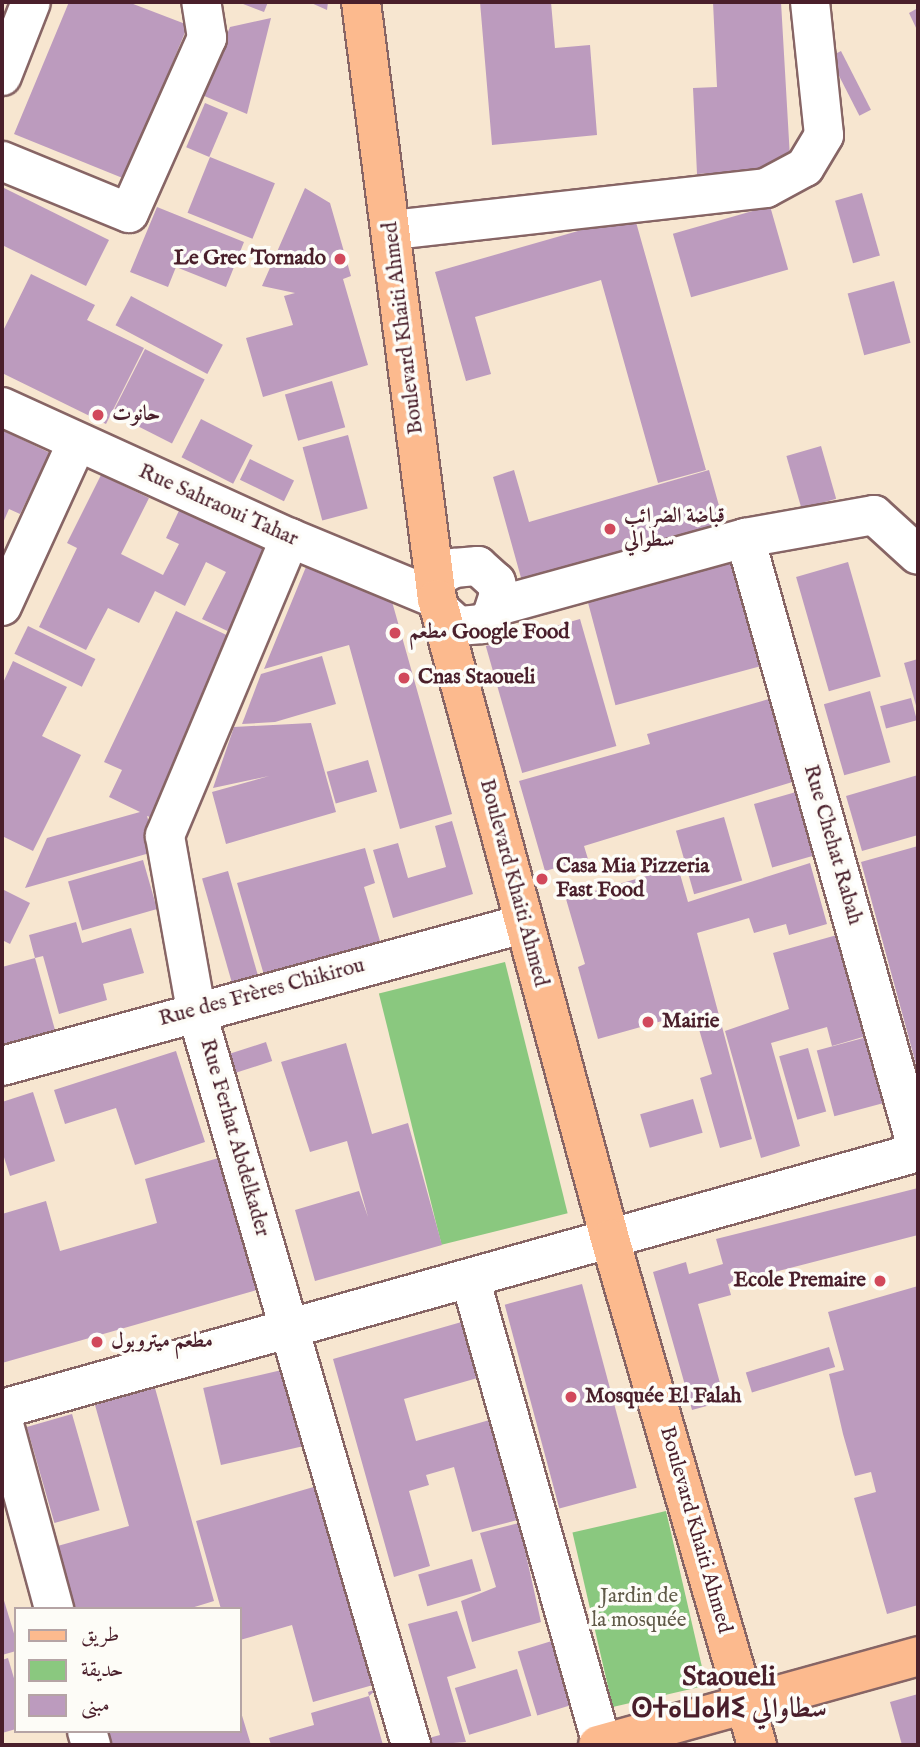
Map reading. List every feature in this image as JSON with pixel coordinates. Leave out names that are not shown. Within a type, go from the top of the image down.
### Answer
[{"type":"main road","name":"Boulevard Khaiti Ahmed","points":[[361,2],[393,230],[437,596],[523,924],[610,1238],[757,1745]]},
{"type":"main road","points":[[600,1745],[918,1656]]},
{"type":"street","points":[[2,76],[31,2]]},
{"type":"street","points":[[2,160],[129,213],[207,38],[201,2]]},
{"type":"street","points":[[393,230],[766,188],[805,167],[824,135],[810,2]]},
{"type":"street","name":"Rue Sahraoui Tahar","points":[[2,407],[290,538],[437,596]]},
{"type":"street","points":[[2,607],[77,442]]},
{"type":"street","points":[[498,606],[745,538],[874,515],[918,555]]},
{"type":"street","name":"Rue Ferhat Abdelkader","points":[[290,538],[165,836],[196,1010],[411,1745]]},
{"type":"street","name":"Rue Chehat Rabah","points":[[745,538],[918,1152]]},
{"type":"street","points":[[478,566],[496,582],[498,606],[492,616],[470,627],[447,620],[437,596],[454,568],[478,566]]},
{"type":"street","name":"Rue des Frères Chikirou","points":[[2,1066],[196,1010],[523,924]]},
{"type":"street","points":[[2,1409],[289,1326],[918,1152]]},
{"type":"street","points":[[470,1278],[600,1745]]},
{"type":"street","points":[[2,1417],[53,1607]]},
{"type":"green space","points":[[505,962],[568,1213],[442,1245],[379,993]]},
{"type":"green space","name":"Jardin de la mosquée","points":[[666,1511],[706,1685],[613,1707],[572,1533]]},
{"type":"building","points":[[69,2],[128,2],[188,25],[125,179],[14,134]]},
{"type":"building","points":[[238,2],[268,2],[264,12]]},
{"type":"building","points":[[309,2],[328,2],[327,10]]},
{"type":"building","points":[[480,2],[551,2],[555,48],[590,45],[597,135],[492,145]]},
{"type":"building","points":[[713,2],[781,2],[790,158],[772,170],[697,174],[693,88],[717,87]]},
{"type":"building","points":[[918,8],[918,32],[909,13]]},
{"type":"building","points":[[271,18],[247,114],[202,95],[230,27]]},
{"type":"building","points":[[841,51],[871,110],[859,116],[829,57]]},
{"type":"building","points":[[205,103],[228,113],[209,157],[186,147]]},
{"type":"building","points":[[210,157],[275,183],[252,239],[188,213]]},
{"type":"building","points":[[2,187],[109,240],[86,286],[2,245]]},
{"type":"building","points":[[305,188],[330,203],[351,276],[343,279],[368,365],[263,397],[246,338],[293,325],[284,296],[295,293],[262,286]]},
{"type":"building","points":[[862,193],[880,255],[853,263],[835,201]]},
{"type":"building","points":[[770,206],[788,269],[691,297],[673,234]]},
{"type":"building","points":[[157,207],[244,242],[226,287],[176,267],[168,287],[130,272]]},
{"type":"building","points":[[634,215],[706,470],[658,483],[601,280],[475,317],[491,374],[466,381],[435,272]]},
{"type":"building","points":[[31,274],[95,305],[87,320],[144,348],[106,424],[2,373],[2,333]]},
{"type":"building","points":[[894,281],[911,343],[864,355],[848,293]]},
{"type":"building","points":[[131,296],[223,345],[207,374],[116,325]]},
{"type":"building","points":[[145,349],[205,379],[172,444],[112,413]]},
{"type":"building","points":[[332,381],[345,427],[298,441],[285,395]]},
{"type":"building","points":[[201,419],[253,445],[233,484],[181,457]]},
{"type":"building","points":[[2,430],[50,453],[20,514],[9,509],[2,525]]},
{"type":"building","points":[[348,435],[368,508],[322,521],[303,447]]},
{"type":"building","points":[[821,446],[836,499],[802,509],[786,456]]},
{"type":"building","points":[[250,459],[294,480],[284,501],[240,480]]},
{"type":"building","points":[[514,470],[529,522],[709,470],[725,527],[523,585],[493,477]]},
{"type":"building","points":[[101,475],[149,498],[121,554],[163,575],[179,544],[166,538],[185,498],[278,544],[234,634],[202,619],[226,572],[206,562],[185,606],[155,591],[139,623],[108,608],[86,650],[39,627],[77,548],[67,543]]},
{"type":"building","points":[[736,560],[764,665],[615,705],[587,600]]},
{"type":"building","points":[[308,562],[391,598],[452,814],[400,829],[349,645],[264,669]]},
{"type":"building","points":[[848,562],[881,676],[829,691],[796,577]]},
{"type":"building","points":[[176,611],[237,640],[150,817],[147,816],[157,851],[25,888],[47,838],[140,812],[109,797],[122,770],[104,762]]},
{"type":"building","points":[[580,619],[616,746],[522,773],[486,646]]},
{"type":"building","points":[[28,626],[95,659],[82,687],[14,654]]},
{"type":"building","points":[[322,656],[336,704],[275,722],[242,724],[261,674]]},
{"type":"building","points":[[918,659],[918,709],[917,709],[904,663]]},
{"type":"building","points":[[13,661],[67,687],[42,736],[81,755],[33,851],[2,836],[2,685]]},
{"type":"building","points":[[870,691],[890,762],[844,775],[824,704]]},
{"type":"building","points":[[776,697],[799,780],[584,846],[588,859],[545,871],[519,781],[650,744],[647,734]]},
{"type":"building","points":[[911,698],[917,720],[886,728],[880,706]]},
{"type":"building","points":[[311,723],[336,812],[226,844],[212,792],[269,776],[213,788],[234,727]]},
{"type":"building","points":[[368,760],[377,792],[336,804],[327,772]]},
{"type":"building","points":[[918,775],[918,835],[862,851],[846,796]]},
{"type":"building","points":[[803,790],[821,853],[772,868],[754,804]]},
{"type":"building","points":[[724,817],[742,880],[694,894],[676,831]]},
{"type":"building","points":[[452,821],[473,894],[393,918],[373,850],[398,843],[408,878],[446,867],[435,826]]},
{"type":"building","points":[[918,846],[918,1068],[917,1068],[861,862]]},
{"type":"building","points":[[365,848],[375,883],[364,887],[380,941],[264,975],[237,883]]},
{"type":"building","points":[[143,860],[157,909],[82,931],[68,881]]},
{"type":"building","points":[[810,863],[827,924],[789,935],[786,924],[754,933],[749,918],[697,933],[752,1139],[720,1148],[700,1078],[712,1074],[694,1012],[598,1039],[578,967],[585,964],[566,899],[678,867],[688,902]]},
{"type":"building","points":[[228,871],[259,978],[233,985],[202,878]]},
{"type":"building","points":[[2,889],[30,903],[10,944],[2,940]]},
{"type":"building","points":[[76,922],[82,943],[131,928],[144,973],[103,984],[107,1000],[59,1014],[43,956],[35,958],[29,935]]},
{"type":"building","points":[[844,933],[873,1034],[832,1046],[827,1027],[771,1043],[800,1146],[761,1158],[725,1031],[789,1009],[773,953]]},
{"type":"building","points":[[35,958],[55,1030],[2,1045],[2,967]]},
{"type":"building","points":[[867,1037],[885,1103],[834,1116],[817,1050]]},
{"type":"building","points":[[266,1042],[272,1061],[235,1073],[229,1054]]},
{"type":"building","points":[[346,1043],[372,1134],[408,1123],[442,1245],[315,1281],[295,1210],[359,1191],[368,1217],[347,1141],[310,1152],[281,1062]]},
{"type":"building","points":[[808,1048],[826,1111],[797,1120],[779,1056]]},
{"type":"building","points":[[176,1051],[205,1142],[135,1165],[116,1108],[65,1124],[54,1090]]},
{"type":"building","points":[[33,1092],[55,1161],[10,1176],[2,1151],[2,1102]]},
{"type":"building","points":[[693,1099],[703,1133],[650,1148],[640,1114]]},
{"type":"building","points":[[222,1157],[260,1289],[2,1363],[2,1214],[46,1201],[60,1251],[157,1223],[145,1179]]},
{"type":"building","points":[[918,1188],[918,1235],[728,1284],[731,1295],[698,1304],[725,1401],[692,1410],[653,1272],[686,1262],[689,1274],[723,1264],[716,1239]]},
{"type":"building","name":"Mosquée El Falah","points":[[582,1284],[637,1488],[559,1509],[505,1305]]},
{"type":"building","points":[[918,1286],[918,1605],[887,1614],[854,1498],[876,1492],[871,1472],[855,1476],[843,1434],[829,1374],[844,1370],[828,1312]]},
{"type":"building","points":[[465,1321],[481,1377],[404,1399],[416,1441],[493,1419],[521,1519],[472,1532],[454,1467],[426,1475],[429,1485],[409,1491],[430,1566],[394,1577],[333,1359]]},
{"type":"building","points":[[829,1347],[835,1367],[752,1393],[746,1372]]},
{"type":"building","points":[[286,1369],[304,1446],[221,1465],[203,1388]]},
{"type":"building","points":[[155,1388],[214,1601],[194,1607],[71,1607],[54,1547],[129,1526],[95,1405]]},
{"type":"building","points":[[72,1414],[100,1510],[54,1523],[27,1427]]},
{"type":"building","points":[[317,1486],[373,1685],[313,1702],[292,1625],[242,1639],[242,1607],[220,1607],[196,1521]]},
{"type":"building","points":[[519,1523],[541,1622],[472,1642],[461,1601],[496,1587],[480,1533]]},
{"type":"building","points":[[472,1559],[481,1591],[427,1606],[418,1574]]},
{"type":"building","points":[[2,1594],[14,1633],[14,1652],[2,1655]]},
{"type":"building","points":[[457,1611],[476,1668],[447,1677],[466,1742],[427,1745],[425,1739],[440,1735],[408,1624]]},
{"type":"building","points":[[555,1640],[575,1704],[537,1715],[518,1651]]},
{"type":"building","points":[[8,1658],[14,1678],[14,1730],[2,1733],[2,1660]]},
{"type":"building","points":[[517,1669],[531,1716],[469,1735],[455,1688]]},
{"type":"building","points":[[918,1694],[918,1744],[902,1745],[890,1702]]},
{"type":"building","points":[[369,1696],[383,1745],[271,1745],[269,1738],[314,1725],[311,1713]]},
{"type":"building","points":[[242,1716],[251,1745],[112,1745],[109,1733],[242,1733]]},
{"type":"place","name":"Le Grec Tornado","points":[[340,259]]},
{"type":"place","name":"حانوت","points":[[98,415]]},
{"type":"place","name":"قباضة الضرائب سطوالي","points":[[610,529]]},
{"type":"place","name":"مطعم Google Food","points":[[395,633]]},
{"type":"place","name":"Cnas Staoueli","points":[[404,678]]},
{"type":"place","name":"Casa Mia Pizzeria Fast Food","points":[[542,879]]},
{"type":"place","name":"Mairie","points":[[648,1022]]},
{"type":"place","name":"Ecole Premaire","points":[[880,1281]]},
{"type":"place","name":"مطعم ميتروبول","points":[[97,1342]]},
{"type":"place","name":"Mosquée El Falah","points":[[571,1397]]},
{"type":"district","name":"Staoueli ⵙⵜⴰⵡⴰⵍⵉ سطاوالي","points":[[729,1694]]}]
